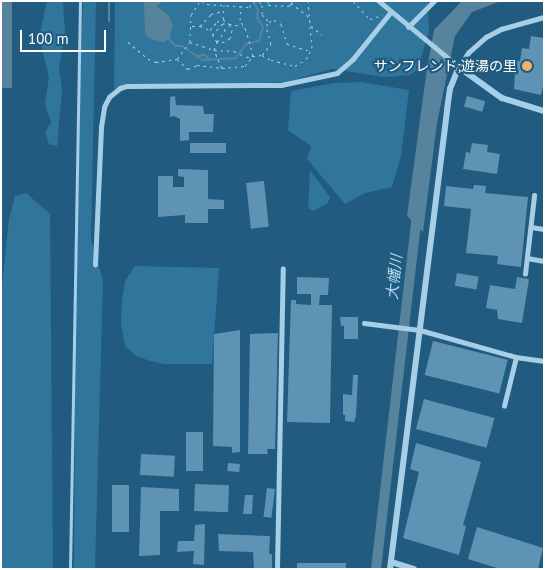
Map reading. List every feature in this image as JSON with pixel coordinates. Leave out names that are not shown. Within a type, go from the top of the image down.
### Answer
[{"type":"street","points":[[379,1],[424,40],[497,96],[544,111]]},
{"type":"street","points":[[408,27],[434,1]]},
{"type":"street","points":[[96,265],[100,127],[104,107],[109,97],[120,88],[127,86],[281,85],[337,73],[390,12]]},
{"type":"street","points":[[414,569],[390,565],[450,89],[458,67],[468,53],[486,37],[501,28],[544,17]]},
{"type":"street","points":[[525,274],[534,196]]},
{"type":"street","points":[[531,227],[544,229]]},
{"type":"street","points":[[527,258],[544,261]]},
{"type":"street","points":[[276,569],[283,269]]},
{"type":"street","points":[[364,323],[420,330],[516,357],[544,361]]},
{"type":"street","points":[[504,406],[516,357]]},
{"type":"lane","points":[[70,569],[80,1]]},
{"type":"path","points":[[128,42],[148,59],[156,62],[177,59],[190,42],[190,15],[201,1],[241,6],[251,5],[255,1]]},
{"type":"path","points":[[259,1],[262,6],[262,14],[269,22]]},
{"type":"path","points":[[268,1],[268,5],[289,6],[292,2],[310,17]]},
{"type":"path","points":[[190,42],[214,50],[237,52],[244,56],[262,55],[271,60],[295,66],[306,59],[312,48],[308,1]]},
{"type":"path","points":[[353,1],[370,18],[390,12]]},
{"type":"path","points":[[229,2],[230,6]]},
{"type":"path","points":[[222,68],[214,50],[216,42],[225,31],[223,21],[224,5]]},
{"type":"path","points":[[241,6],[240,20],[244,26],[253,56]]},
{"type":"path","points":[[200,26],[211,14],[224,11]]},
{"type":"path","points":[[269,22],[274,20],[281,24],[287,44],[310,51]]},
{"type":"path","points":[[216,42],[210,30],[213,25],[223,21],[236,26],[244,26]]},
{"type":"path","points":[[211,35],[223,21]]},
{"type":"path","points":[[262,55],[271,44],[267,32],[269,22]]},
{"type":"path","points":[[229,24],[232,30]]},
{"type":"path","points":[[310,25],[322,35]]},
{"type":"path","points":[[191,26],[200,26],[203,29],[210,30]]},
{"type":"path","points":[[216,42],[227,41],[236,26]]},
{"type":"path","points":[[177,59],[188,68],[197,65],[222,68],[245,66],[253,56]]},
{"type":"shaded area","points":[[1,1],[12,1],[12,88],[1,88]]},
{"type":"shaded area","points":[[47,1],[63,1],[65,33],[59,68],[62,90],[57,146],[49,144],[45,133],[51,122],[45,104],[49,77],[39,37]]},
{"type":"shaded area","points":[[83,1],[96,1],[91,240],[103,280],[95,569],[74,569],[76,194]]},
{"type":"shaded area","points":[[115,1],[428,1],[429,32],[417,70],[410,75],[385,77],[332,69],[285,82],[114,89]]},
{"type":"shaded area","points":[[144,1],[164,1],[156,6],[169,16],[173,26],[169,39],[164,42],[150,39],[145,34]]},
{"type":"shaded area","points":[[462,1],[501,1],[472,12],[455,36],[437,123],[423,232],[407,216],[426,75],[434,30]]},
{"type":"shaded area","points":[[362,82],[409,90],[401,156],[392,187],[365,193],[345,204],[307,159],[311,146],[288,130],[291,91],[334,83]]},
{"type":"shaded area","points":[[310,170],[330,197],[328,203],[313,211],[308,208]]},
{"type":"shaded area","points":[[26,193],[50,214],[53,569],[1,569],[1,295],[9,219],[15,196]]},
{"type":"shaded area","points":[[135,266],[219,268],[212,364],[164,364],[136,356],[125,346],[121,323],[122,301],[125,281]]},
{"type":"building","name":"サンフレンド;遊湯の里","points":[[531,36],[544,38],[544,81],[541,95],[514,89],[515,73],[510,72],[512,60],[520,61],[522,48],[529,49]]},
{"type":"building","points":[[175,96],[176,105],[203,106],[204,114],[214,114],[213,132],[189,132],[189,140],[180,141],[180,119],[174,116],[170,117],[170,97]]},
{"type":"building","points":[[467,96],[485,101],[482,112],[464,107]]},
{"type":"building","points":[[190,143],[226,143],[226,153],[190,153]]},
{"type":"building","points":[[472,143],[488,145],[487,152],[500,154],[497,174],[463,169],[466,152],[470,153]]},
{"type":"building","points":[[178,169],[208,170],[208,199],[224,200],[224,209],[208,209],[208,223],[185,223],[185,215],[158,217],[158,176],[173,176],[173,187],[184,187],[184,177],[178,176]]},
{"type":"building","points":[[264,181],[269,227],[251,229],[246,183]]},
{"type":"building","points":[[474,185],[486,186],[485,193],[528,197],[521,267],[497,264],[498,256],[466,253],[471,209],[444,206],[446,186],[473,189]]},
{"type":"building","points":[[457,273],[479,277],[476,290],[455,286]]},
{"type":"building","points":[[297,277],[329,278],[328,295],[320,295],[319,305],[332,305],[330,423],[287,422],[291,300],[296,300],[296,304],[311,305],[311,294],[297,294]]},
{"type":"building","points":[[517,277],[529,279],[522,323],[498,319],[497,310],[486,308],[490,285],[515,289]]},
{"type":"building","points":[[340,317],[358,317],[358,339],[344,339],[344,326],[341,326]]},
{"type":"building","points":[[240,330],[240,452],[232,453],[232,447],[213,446],[214,334]]},
{"type":"building","points":[[278,333],[275,449],[267,449],[268,454],[248,454],[250,334]]},
{"type":"building","points":[[433,341],[508,360],[499,394],[425,375]]},
{"type":"building","points":[[353,375],[358,375],[354,422],[345,421],[345,415],[343,415],[343,394],[352,395]]},
{"type":"building","points":[[424,399],[495,418],[486,448],[416,429]]},
{"type":"building","points":[[186,432],[203,432],[203,471],[186,471]]},
{"type":"building","points":[[416,443],[481,462],[463,525],[466,526],[459,555],[403,538],[419,472],[410,469]]},
{"type":"building","points":[[141,454],[175,456],[174,477],[140,475]]},
{"type":"building","points":[[228,463],[240,464],[239,472],[227,471]]},
{"type":"building","points":[[195,484],[229,485],[228,512],[194,511]]},
{"type":"building","points":[[112,485],[129,485],[129,532],[112,532]]},
{"type":"building","points":[[141,487],[179,489],[179,511],[160,511],[160,555],[139,556]]},
{"type":"building","points":[[267,488],[275,489],[271,518],[263,517]]},
{"type":"building","points":[[245,495],[253,495],[252,514],[243,514]]},
{"type":"building","points":[[205,524],[204,565],[193,564],[194,551],[177,552],[178,541],[194,541],[195,525]]},
{"type":"building","points":[[477,527],[543,548],[538,569],[500,569],[468,559]]},
{"type":"building","points":[[218,534],[270,536],[269,554],[272,554],[272,569],[254,569],[253,552],[219,551]]},
{"type":"building","points":[[297,563],[346,563],[346,569],[297,569]]},
{"type":"waterway","points":[[109,1],[109,21]]},
{"type":"waterway","points":[[169,39],[175,46],[182,46],[203,60],[236,58],[246,44],[259,41],[263,27],[257,17],[258,10],[253,1]]},
{"type":"waterway","points":[[196,56],[205,55],[209,59]]},
{"type":"waterway","name":"大幡川","points":[[376,569],[417,212]]},
{"type":"place","name":"サンフレンド;遊湯の里","points":[[527,66]]}]
